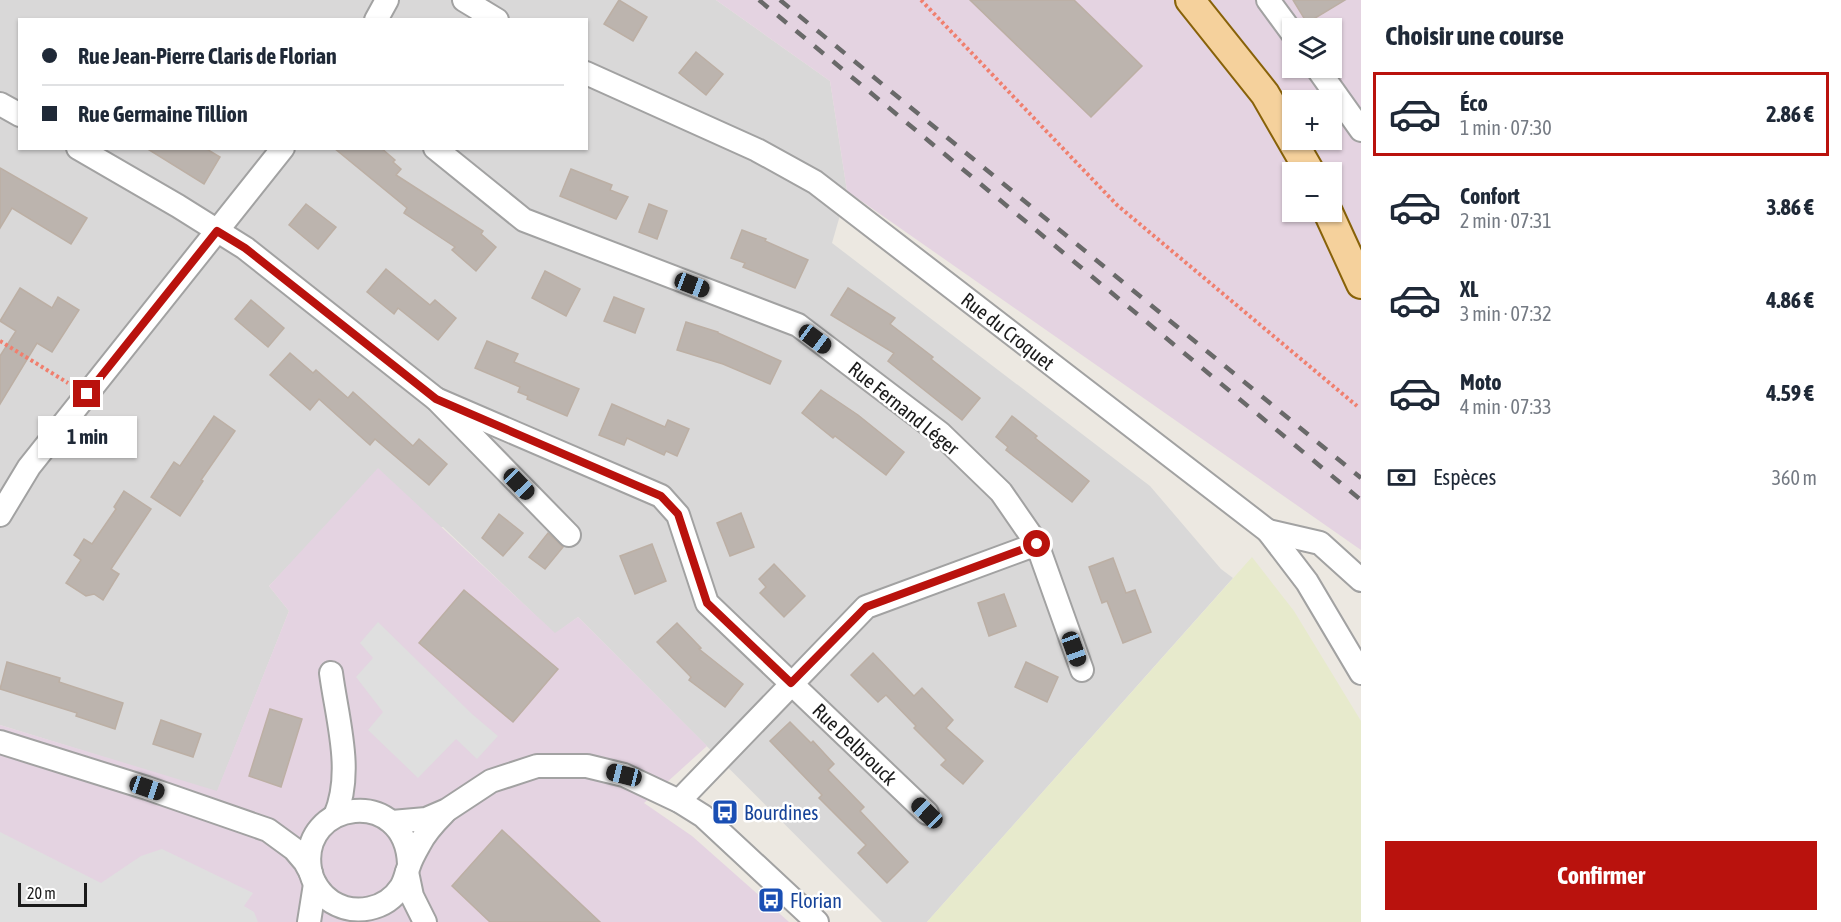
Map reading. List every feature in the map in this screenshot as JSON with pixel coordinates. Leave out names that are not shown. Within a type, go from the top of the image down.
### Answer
[{"type":"main road","points":[[1190,0],[1265,94],[1304,162]]},
{"type":"main road","points":[[1333,222],[1361,284]]},
{"type":"street","points":[[377,18],[387,0]]},
{"type":"street","points":[[464,0],[494,18]]},
{"type":"street","points":[[1268,0],[1282,19]]},
{"type":"street","name":"Rue du Croquet","points":[[588,74],[758,150],[815,182],[1268,531],[1307,582],[1361,673]]},
{"type":"street","points":[[1324,78],[1361,130]]},
{"type":"street","points":[[0,104],[18,114]]},
{"type":"street","points":[[81,150],[245,248],[436,399],[569,535]]},
{"type":"street","points":[[0,515],[29,467],[281,150]]},
{"type":"street","name":"Rue Fernand Léger","points":[[437,150],[524,220],[798,325],[940,433],[1001,492],[1037,544],[1082,670]]},
{"type":"street","name":"Rue Delbrouck","points":[[436,399],[661,496],[678,514],[707,603],[927,813]]},
{"type":"street","points":[[1268,531],[1320,543],[1361,580]]},
{"type":"street","points":[[679,801],[866,607],[1037,544]]},
{"type":"street","points":[[309,922],[313,879],[309,862],[310,850],[343,795],[344,763],[331,673]]},
{"type":"street","points":[[0,742],[147,788],[268,830],[283,839],[305,862],[322,894],[330,901],[352,910],[375,907],[395,895],[402,886],[408,868],[429,829],[447,810]]},
{"type":"street","points":[[344,763],[358,795],[372,812]]},
{"type":"street","points":[[392,822],[426,819],[447,810],[491,780],[537,766],[596,768],[624,775],[679,801],[703,816],[817,922]]},
{"type":"street","points":[[268,830],[298,832],[327,823],[348,811],[372,812],[382,816],[392,822],[405,841],[409,852],[408,868],[412,896],[425,922]]},
{"type":"street","points":[[375,907],[405,912],[425,922]]},
{"type":"street","points":[[326,922],[352,910]]},
{"type":"path","points":[[921,0],[1117,205],[1357,406]]},
{"type":"path","points":[[0,341],[87,394]]},
{"type":"shaded area","points":[[0,0],[716,0],[830,81],[847,191],[832,243],[1150,486],[1221,569],[1233,578],[927,922],[882,922],[578,617],[555,634],[443,527],[290,564],[269,586],[289,611],[217,792],[0,725]]},
{"type":"shaded area","points":[[716,0],[1361,0],[1361,550],[847,191],[830,81]]},
{"type":"shaded area","points":[[378,468],[555,633],[578,617],[707,746],[644,803],[692,836],[789,922],[0,922],[0,725],[217,791],[289,611],[269,586]]},
{"type":"shaded area","points":[[378,622],[472,714],[498,736],[477,759],[456,739],[418,778],[368,730],[383,712],[356,677],[373,658],[360,643]]},
{"type":"shaded area","points":[[0,832],[101,883],[141,856],[162,849],[253,893],[244,906],[254,912],[258,922],[0,922]]},
{"type":"green space","points":[[1252,557],[1294,611],[1361,721],[1361,922],[927,922]]},
{"type":"building","points":[[619,0],[647,17],[633,41],[604,24]]},
{"type":"building","points":[[970,0],[1074,0],[1142,66],[1091,117]]},
{"type":"building","points":[[1293,0],[1345,0],[1315,18],[1304,18]]},
{"type":"building","points":[[696,52],[723,74],[706,95],[679,73]]},
{"type":"building","points":[[149,150],[208,150],[220,157],[204,184]]},
{"type":"building","points":[[336,150],[383,150],[401,169],[396,175],[483,231],[481,234],[496,247],[476,271],[452,250],[455,247],[404,213],[407,208]]},
{"type":"building","points":[[0,168],[87,218],[71,244],[12,208],[0,228]]},
{"type":"building","points":[[571,169],[612,185],[610,190],[628,197],[616,219],[560,196]]},
{"type":"building","points":[[306,204],[336,227],[318,249],[289,225]]},
{"type":"building","points":[[649,204],[667,211],[657,239],[639,232]]},
{"type":"building","points":[[742,230],[808,260],[795,288],[743,267],[745,263],[731,258]]},
{"type":"building","points":[[386,269],[430,305],[435,300],[456,318],[438,340],[398,308],[394,314],[367,292]]},
{"type":"building","points":[[545,271],[580,289],[566,316],[532,298]]},
{"type":"building","points":[[20,288],[52,308],[58,297],[79,310],[52,352],[37,343],[0,404],[0,356],[16,331],[0,321]]},
{"type":"building","points":[[848,288],[895,318],[890,324],[933,357],[931,359],[980,398],[962,420],[888,361],[894,353],[831,315]]},
{"type":"building","points":[[614,297],[644,309],[635,333],[604,321]]},
{"type":"building","points":[[251,300],[284,328],[268,347],[235,319]]},
{"type":"building","points":[[686,322],[718,332],[781,361],[770,384],[723,364],[677,350]]},
{"type":"building","points":[[487,341],[518,354],[514,362],[579,389],[567,416],[527,399],[528,396],[518,392],[520,387],[475,368]]},
{"type":"building","points":[[290,353],[313,373],[316,370],[348,398],[353,392],[413,446],[419,439],[447,464],[429,485],[375,439],[370,445],[319,399],[310,410],[270,375]]},
{"type":"building","points":[[821,390],[858,415],[904,452],[886,475],[802,413]]},
{"type":"building","points":[[612,404],[665,427],[668,420],[689,429],[677,456],[666,451],[664,455],[627,438],[624,445],[599,435]]},
{"type":"building","points":[[214,416],[235,431],[201,480],[203,481],[180,516],[151,497],[174,462],[180,466]]},
{"type":"building","points":[[1012,416],[1037,436],[1035,438],[1089,481],[1072,502],[1006,450],[1008,447],[996,437]]},
{"type":"building","points":[[124,491],[151,509],[111,569],[119,574],[103,600],[94,594],[86,596],[66,583],[81,560],[74,555],[84,539],[92,544],[116,509],[114,507]]},
{"type":"building","points":[[741,513],[754,547],[730,556],[717,523]]},
{"type":"building","points":[[499,514],[523,533],[503,556],[482,538]]},
{"type":"building","points":[[548,533],[563,547],[545,569],[529,557]]},
{"type":"building","points":[[652,544],[666,581],[635,594],[620,556]]},
{"type":"building","points":[[1113,558],[1126,593],[1135,590],[1151,632],[1123,643],[1107,601],[1102,603],[1089,567]]},
{"type":"building","points":[[774,564],[805,596],[784,617],[760,593],[766,587],[759,579]]},
{"type":"building","points":[[464,590],[558,669],[513,722],[419,643]]},
{"type":"building","points":[[1004,594],[1016,626],[989,636],[978,603]]},
{"type":"building","points":[[677,623],[701,648],[699,649],[743,684],[725,707],[689,680],[691,677],[657,642]]},
{"type":"building","points":[[873,653],[914,696],[922,688],[953,720],[946,728],[983,761],[963,784],[941,765],[946,760],[914,728],[916,726],[886,695],[878,702],[851,675]]},
{"type":"building","points":[[7,662],[60,678],[59,682],[123,703],[115,729],[76,716],[77,713],[0,689]]},
{"type":"building","points":[[1026,662],[1058,677],[1047,702],[1015,687]]},
{"type":"building","points":[[270,709],[302,719],[281,787],[249,776]]},
{"type":"building","points":[[161,720],[201,734],[193,757],[153,744]]},
{"type":"building","points":[[790,722],[811,743],[813,741],[834,764],[828,770],[864,807],[860,811],[908,862],[887,883],[858,853],[866,845],[819,798],[822,795],[770,741]]},
{"type":"building","points":[[502,830],[600,922],[490,922],[452,886]]},
{"type":"railway","points":[[759,0],[1361,500]]},
{"type":"railway","points":[[780,0],[1361,478]]},
{"type":"place","name":"Bourdines","points":[[725,812]]},
{"type":"place","name":"Florian","points":[[771,900]]},
{"type":"route","points":[[87,394],[217,231],[245,248],[436,399],[661,496],[678,514],[707,603],[791,683],[866,607],[1037,544]]}]
